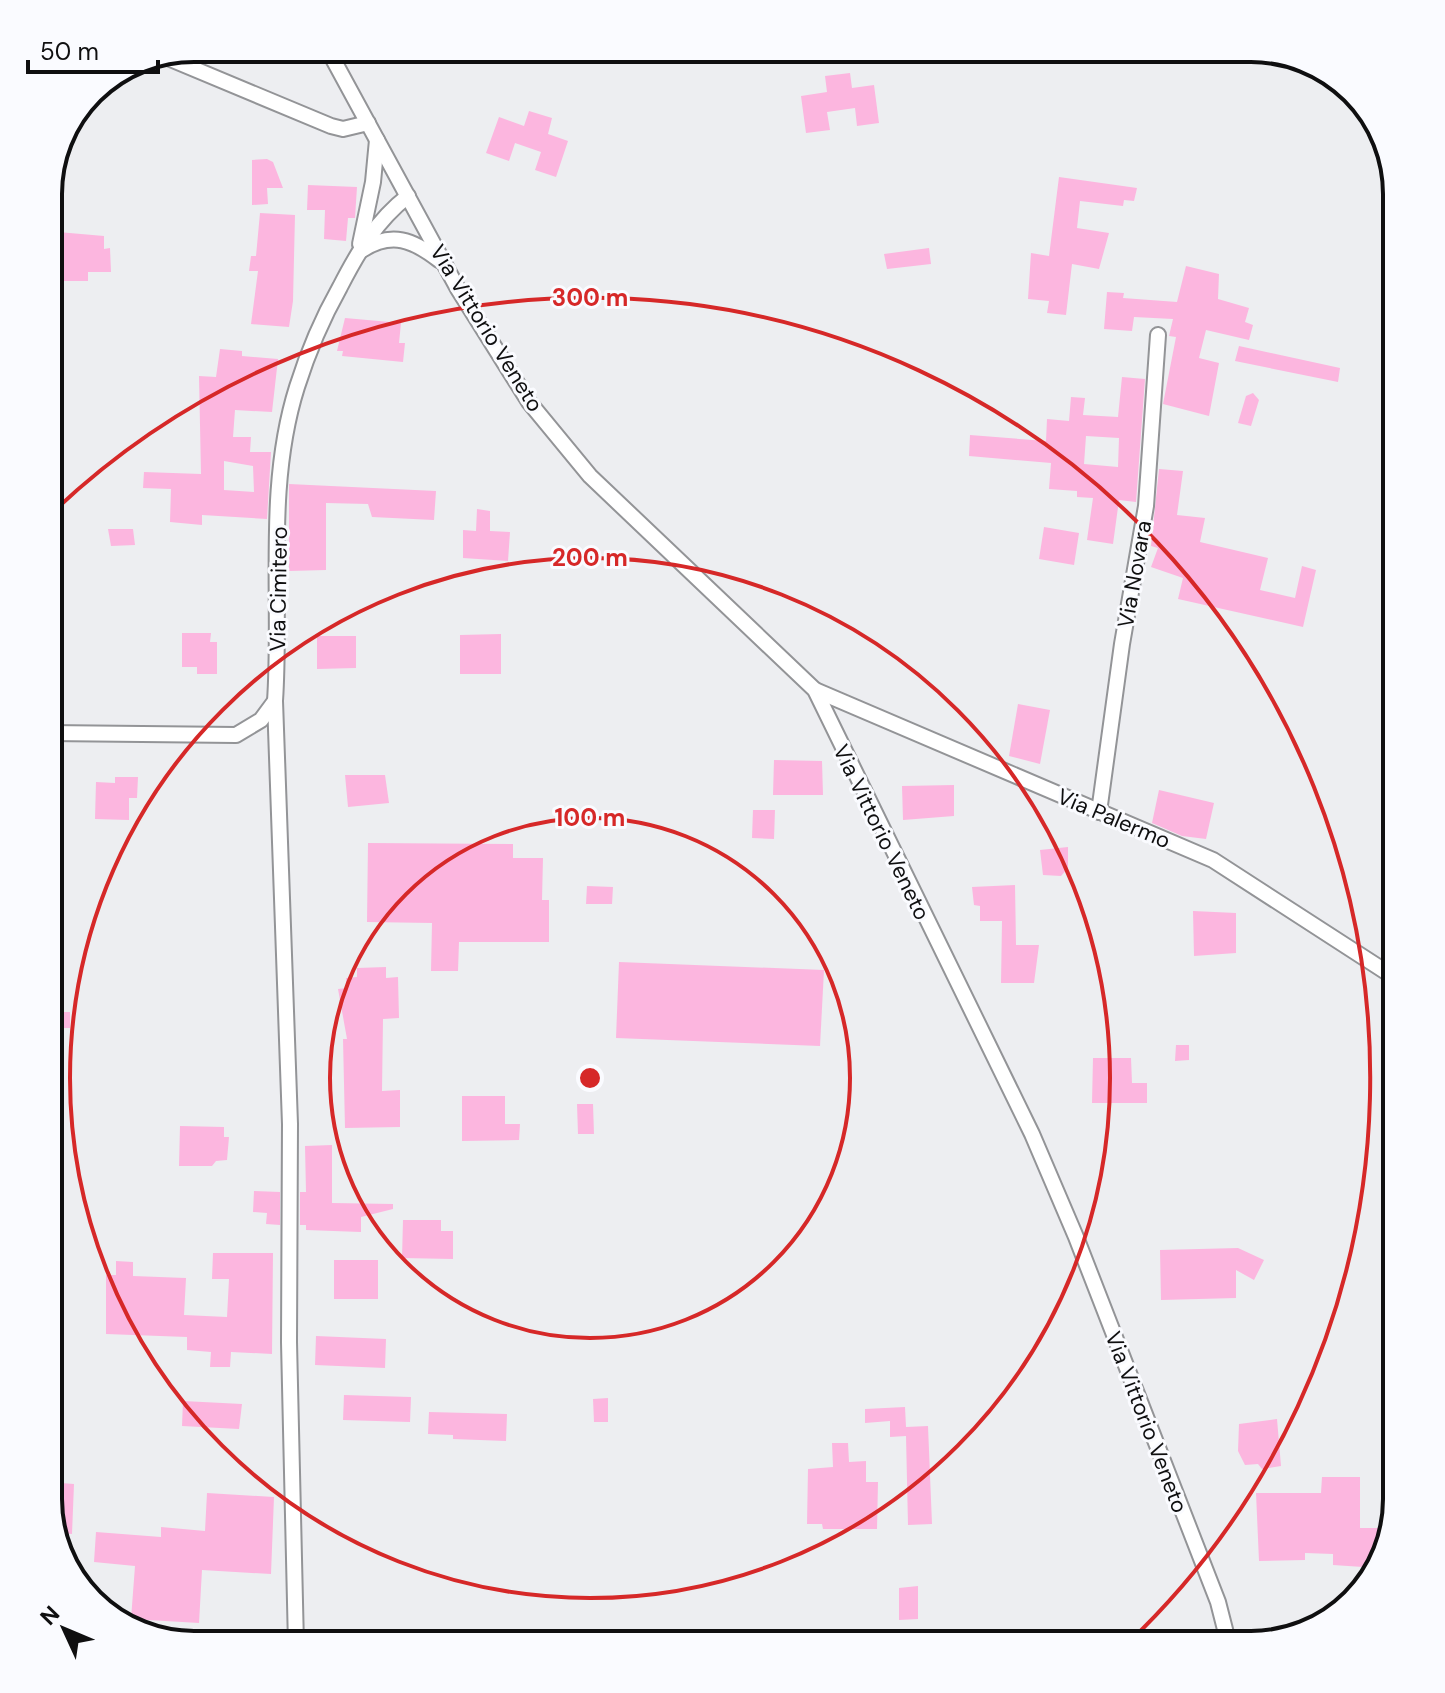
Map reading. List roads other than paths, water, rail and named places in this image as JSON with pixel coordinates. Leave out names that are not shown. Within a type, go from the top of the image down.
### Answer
[{"type":"street","name":"Via Vittorio Veneto","points":[[335,62],[445,265],[529,402],[590,476],[815,690],[1032,1134],[1076,1237],[1218,1602],[1225,1631]]},
{"type":"street","points":[[181,63],[331,126],[343,129],[368,123]]},
{"type":"street","name":"Via Cimitero","points":[[358,253],[373,182],[377,140]]},
{"type":"street","name":"Via Cimitero","points":[[296,1631],[289,1342],[290,1124],[275,701],[278,539],[286,439],[296,390],[319,326],[376,226],[408,196]]},
{"type":"street","points":[[358,253],[376,241],[406,239],[445,265]]},
{"type":"street","name":"Via Novara","points":[[1099,812],[1122,644],[1146,506],[1158,335]]},
{"type":"street","name":"Via Palermo","points":[[815,690],[1213,860],[1383,970]]},
{"type":"street","points":[[62,733],[236,735],[261,720],[275,701]]}]
